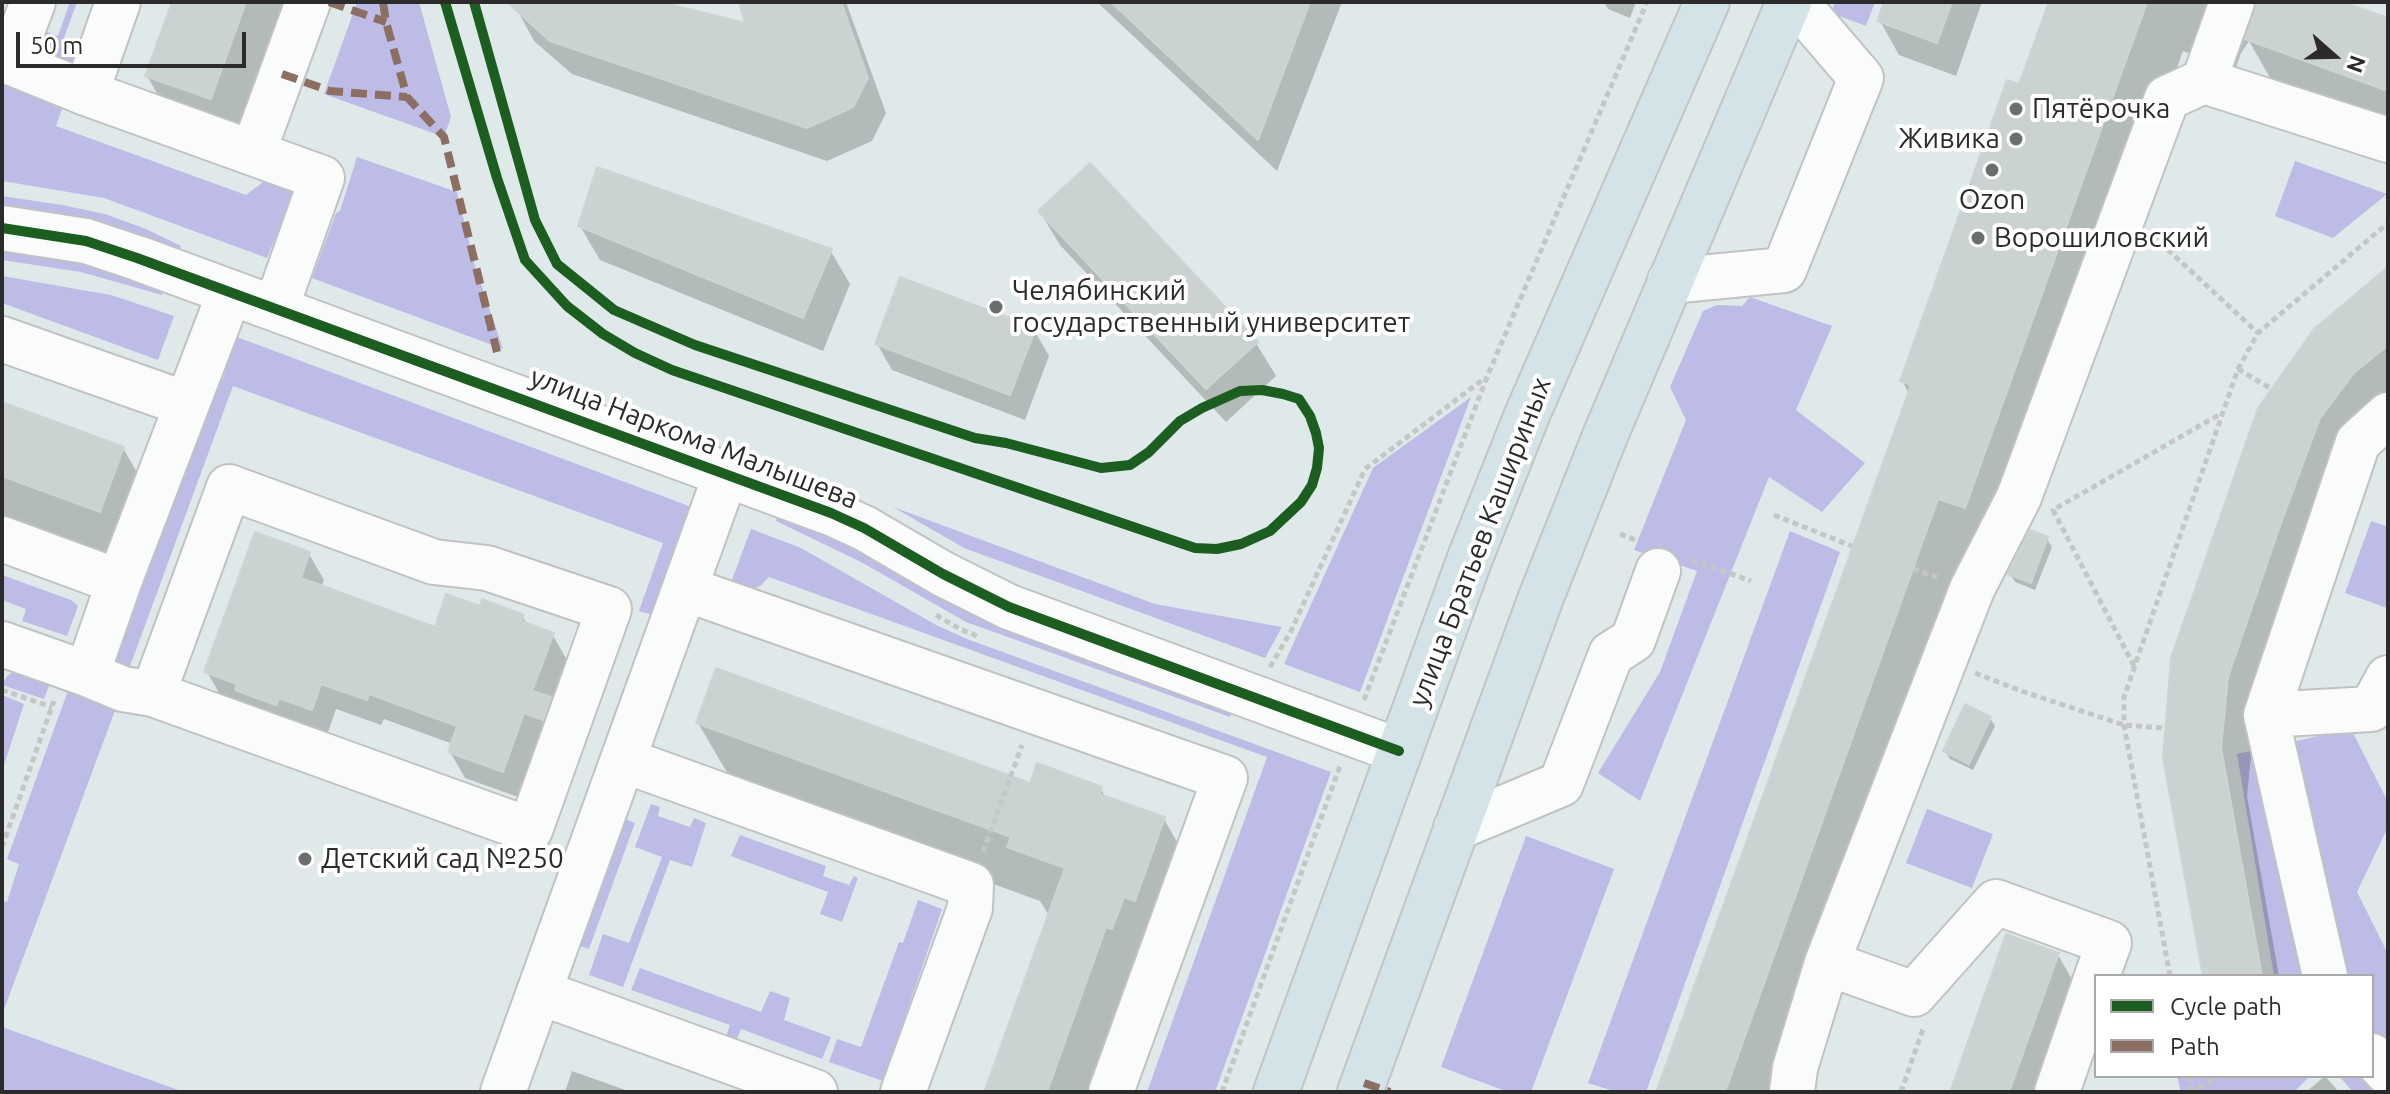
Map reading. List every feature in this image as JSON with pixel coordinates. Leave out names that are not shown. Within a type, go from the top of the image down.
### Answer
[{"type":"main road","name":"улица Братьев Кашириных","points":[[1276,1092],[1470,558],[1527,415],[1707,2]]},
{"type":"main road","points":[[1371,1089],[1456,828],[1540,600],[1605,436],[1789,2]]},
{"type":"street","points":[[33,2],[6,61],[322,178],[276,308]]},
{"type":"street","points":[[86,93],[118,2]]},
{"type":"street","points":[[253,153],[308,2]]},
{"type":"street","points":[[1670,281],[1784,270],[1861,78],[1796,2]]},
{"type":"street","points":[[2204,81],[2232,2]]},
{"type":"street","points":[[1792,1092],[1795,1068],[1827,963],[1972,589],[2019,497],[2167,98],[2204,81],[2388,140]]},
{"type":"street","name":"улица Наркома Малышева","points":[[2,228],[86,241],[831,513],[1009,607],[1399,751]]},
{"type":"street","points":[[77,670],[119,582],[230,292]]},
{"type":"street","points":[[2,339],[186,404]]},
{"type":"street","points":[[2325,974],[2266,715],[2358,442],[2388,415]]},
{"type":"street","points":[[503,1092],[726,474]]},
{"type":"street","points":[[153,694],[229,487],[434,562],[487,568],[670,632]]},
{"type":"street","points":[[2,539],[119,582]]},
{"type":"street","points":[[1456,828],[1561,784],[1611,654],[1633,640],[1658,571]]},
{"type":"street","points":[[686,589],[1225,778],[1111,1092]]},
{"type":"street","points":[[2,644],[123,689],[153,694],[530,830],[609,609]]},
{"type":"street","points":[[2266,715],[2382,705]]},
{"type":"street","points":[[623,760],[971,885],[970,908],[903,1092]]},
{"type":"street","points":[[1827,963],[1914,994],[1996,902],[2109,943],[2097,974]]},
{"type":"street","points":[[2057,1092],[2094,984]]},
{"type":"street","points":[[539,992],[815,1092]]},
{"type":"street","points":[[2374,1058],[2388,1073]]},
{"type":"path","points":[[1222,1092],[1352,734],[1487,377],[1647,2]]},
{"type":"path","points":[[2126,212],[2258,333]]},
{"type":"path","points":[[2170,974],[2124,725],[2124,697],[2238,369],[2258,333],[2388,223]]},
{"type":"path","points":[[2238,369],[2270,388]]},
{"type":"path","points":[[1270,668],[1291,631],[1365,469],[1487,377]]},
{"type":"path","points":[[2134,666],[2053,510],[2223,412]]},
{"type":"path","points":[[1774,515],[1852,546]]},
{"type":"path","points":[[1945,660],[2024,692],[2124,725],[2164,728]]},
{"type":"path","points":[[2,847],[52,707],[77,670]]},
{"type":"path","points":[[2,690],[52,707]]},
{"type":"path","points":[[971,885],[1034,710]]},
{"type":"path","points":[[1901,1092],[1937,988],[1931,975]]},
{"type":"path","points":[[2191,1092],[2216,1078]]},
{"type":"shaded area","points":[[70,2],[77,2],[64,38],[84,46],[74,64],[34,50],[37,28],[58,36]]},
{"type":"shaded area","points":[[357,2],[419,2],[451,117],[444,137],[324,94]]},
{"type":"shaded area","points":[[1835,2],[1875,2],[1866,26],[1831,13]]},
{"type":"shaded area","points":[[2,79],[65,100],[56,126],[246,195],[267,179],[296,188],[267,258],[104,198],[2,181]]},
{"type":"shaded area","points":[[357,157],[457,192],[475,266],[503,349],[312,278],[336,213],[340,211]]},
{"type":"shaded area","points":[[2295,161],[2387,194],[2333,238],[2275,216]]},
{"type":"shaded area","points":[[2,196],[105,214],[181,246],[177,256],[2,210]]},
{"type":"shaded area","points":[[2,248],[60,256],[166,284],[162,295],[81,272],[2,260]]},
{"type":"shaded area","points":[[2,276],[111,295],[174,316],[158,360],[2,303]]},
{"type":"shaded area","points":[[1750,297],[1832,326],[1796,410],[1865,463],[1822,512],[1769,477],[1640,801],[1598,773],[1660,672],[1697,571],[1634,550],[1686,420],[1670,387],[1703,311],[1717,305],[1742,306]]},
{"type":"shaded area","points":[[237,337],[689,506],[665,574],[673,577],[659,617],[639,611],[663,543],[233,386],[126,677],[112,668],[211,378],[222,381]]},
{"type":"shaded area","points":[[1471,397],[1360,692],[1284,664],[1373,468]]},
{"type":"shaded area","points":[[893,507],[1155,604],[1282,627],[1265,658],[964,548]]},
{"type":"shaded area","points":[[778,509],[1234,706],[1230,717],[966,622],[863,563],[776,521]]},
{"type":"shaded area","points":[[2371,521],[2388,527],[2387,608],[2345,593]]},
{"type":"shaded area","points":[[751,529],[801,548],[936,625],[967,639],[1331,772],[1215,1092],[1147,1092],[1267,757],[769,577],[760,586],[745,592],[730,585]]},
{"type":"shaded area","points":[[1790,531],[1840,552],[1646,1092],[1617,1092],[1588,1083]]},
{"type":"shaded area","points":[[2,575],[71,600],[78,606],[67,636],[22,621],[26,609],[2,600]]},
{"type":"shaded area","points":[[18,669],[52,678],[44,699],[2,685],[7,676]]},
{"type":"shaded area","points":[[70,685],[117,705],[2,1015],[2,901],[7,902],[19,864],[7,859]]},
{"type":"shaded area","points":[[2,695],[24,704],[2,771]]},
{"type":"shaded area","points":[[2351,729],[2388,802],[2388,827],[2357,892],[2388,954],[2388,1092],[2353,1092],[2341,1078],[2374,1078],[2374,974],[2274,974],[2237,754]]},
{"type":"shaded area","points":[[651,804],[660,807],[658,816],[690,827],[694,818],[706,823],[692,867],[670,860],[623,987],[589,975],[603,934],[629,943],[662,857],[635,847]]},
{"type":"shaded area","points":[[1927,809],[1993,834],[1972,888],[1906,863]]},
{"type":"shaded area","points":[[621,817],[635,823],[589,949],[575,944]]},
{"type":"shaded area","points":[[740,835],[826,866],[823,876],[849,885],[854,876],[858,878],[842,922],[820,914],[828,892],[731,856]]},
{"type":"shaded area","points":[[1526,836],[1614,869],[1531,1092],[1508,1092],[1441,1067]]},
{"type":"shaded area","points":[[918,900],[942,909],[883,1081],[829,1062],[837,1039],[861,1047],[899,942],[903,943]]},
{"type":"shaded area","points":[[640,968],[761,1012],[770,991],[790,998],[784,1020],[831,1037],[822,1059],[741,1029],[732,1051],[722,1047],[730,1025],[631,990]]},
{"type":"shaded area","points":[[2,1027],[184,1092],[2,1092]]},
{"type":"shaded area","points":[[2178,1078],[2308,1078],[2294,1092],[2181,1092]]},
{"type":"building","points":[[172,2],[246,2],[211,99],[145,76]]},
{"type":"building","points":[[507,2],[661,2],[745,23],[739,2],[841,2],[868,78],[853,107],[807,128],[550,41]]},
{"type":"building","points":[[1111,2],[1310,2],[1258,140]]},
{"type":"building","points":[[1884,2],[1952,2],[1937,43],[1877,21]]},
{"type":"building","points":[[2049,2],[2147,2],[1965,508],[1938,499],[1725,1092],[1656,1092],[1911,385],[1900,381],[2007,80],[2019,84]]},
{"type":"building","points":[[2256,2],[2343,2],[2388,18],[2388,91],[2245,39]]},
{"type":"building","points":[[1090,163],[1258,342],[1206,389],[1038,211]]},
{"type":"building","points":[[597,167],[832,249],[803,318],[578,226]]},
{"type":"building","points":[[2388,267],[2388,345],[2354,373],[2320,418],[2228,677],[2221,748],[2262,974],[2203,974],[2163,758],[2171,658],[2258,408],[2314,329]]},
{"type":"building","points":[[900,277],[1036,328],[1010,395],[875,344]]},
{"type":"building","points":[[2,402],[124,447],[100,512],[2,476]]},
{"type":"building","points":[[2030,530],[2048,537],[2031,583],[2008,574]]},
{"type":"building","points":[[255,532],[310,552],[301,578],[435,627],[446,594],[480,606],[482,599],[524,615],[521,621],[554,633],[532,691],[551,697],[543,720],[524,713],[503,772],[448,752],[457,726],[369,694],[367,700],[321,684],[312,710],[279,698],[276,705],[235,690],[237,684],[204,672]]},
{"type":"building","points":[[716,668],[1030,783],[1037,763],[1102,787],[1099,794],[1165,817],[1135,901],[1124,897],[1112,929],[1106,927],[1047,1092],[984,1092],[1065,868],[1007,847],[1011,837],[696,723]]},
{"type":"building","points":[[1965,704],[1991,717],[1969,764],[1943,751]]},
{"type":"building","points":[[2006,934],[2059,953],[2009,1092],[1950,1092]]},
{"type":"marked path","points":[[329,2],[386,22]]},
{"type":"marked path","points":[[383,2],[407,97],[444,137],[497,352]]},
{"type":"marked path","points":[[282,74],[330,91],[407,97]]},
{"type":"marked path","points":[[1364,1083],[1390,1092]]},
{"type":"cycle path","points":[[445,2],[497,178],[525,260],[567,306],[603,334],[635,353],[672,370],[1195,548],[1217,549],[1241,544],[1270,531],[1301,502],[1312,485],[1319,448],[1316,433],[1299,399],[1283,394],[1262,390],[1240,391],[1180,421],[1149,452],[1130,465],[1101,468],[975,438],[695,345],[614,310],[557,264],[535,220],[474,2]]},
{"type":"cycle path","points":[[2,228],[86,241],[137,258],[831,513],[1009,607],[1399,751]]},
{"type":"place","name":"Пятёрочка","points":[[2016,109]]},
{"type":"place","name":"Живика","points":[[2016,139]]},
{"type":"place","name":"Ozon","points":[[1992,170]]},
{"type":"place","name":"Ворошиловский","points":[[1978,238]]},
{"type":"place","name":"Челябинский государственный университет","points":[[996,307]]},
{"type":"place","name":"Детский сад №250","points":[[305,859]]}]
